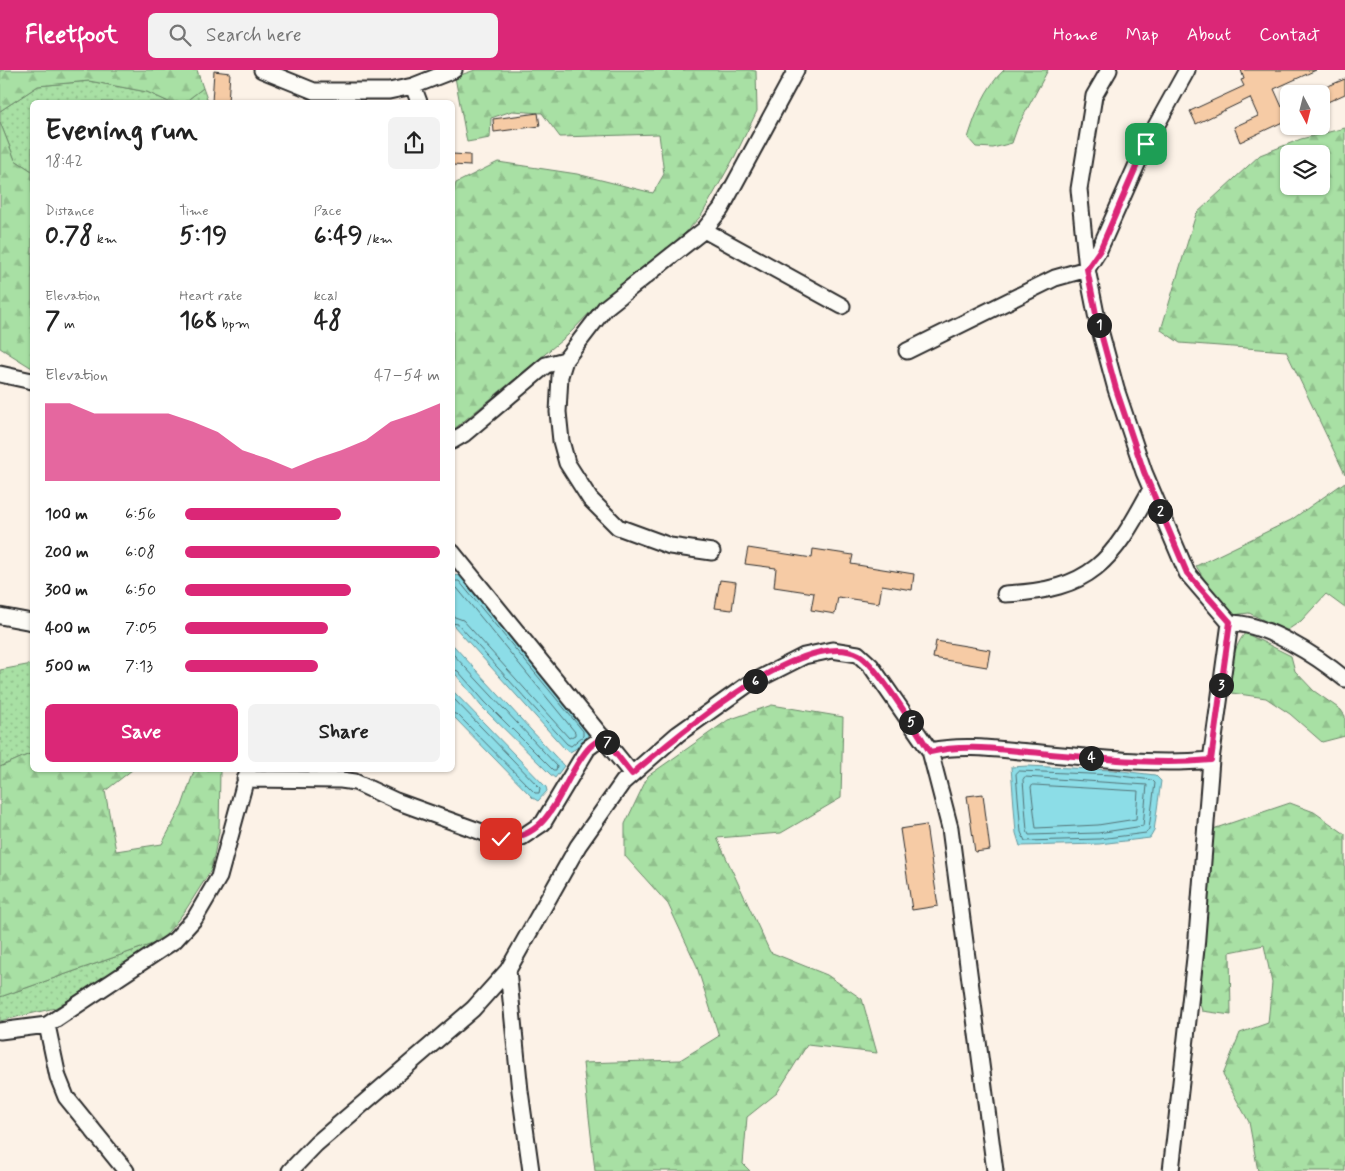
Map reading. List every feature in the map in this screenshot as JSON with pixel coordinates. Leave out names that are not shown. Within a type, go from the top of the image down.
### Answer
[{"type":"street","points":[[262,70],[314,91],[390,91],[413,86],[454,70]]},
{"type":"street","points":[[1110,70],[1094,96],[1079,189],[1087,269],[1097,319],[1116,389],[1151,489],[1187,573],[1230,622],[1243,623],[1270,633],[1326,663],[1345,679]]},
{"type":"street","points":[[907,351],[1055,278],[1087,269],[1100,250],[1146,144],[1187,70]]},
{"type":"street","points":[[712,552],[670,546],[618,527],[590,499],[567,463],[561,441],[558,412],[560,376],[565,360],[605,308],[704,230],[721,209],[791,71]]},
{"type":"street","points":[[413,86],[418,100]]},
{"type":"street","points":[[704,230],[842,306]]},
{"type":"street","points":[[455,439],[464,434],[546,365],[565,360]]},
{"type":"street","points":[[0,374],[30,381]]},
{"type":"street","points":[[1004,594],[1057,589],[1100,566],[1117,548],[1151,489]]},
{"type":"street","points":[[455,556],[632,774]]},
{"type":"street","points":[[0,616],[30,622]]},
{"type":"street","points":[[1171,1171],[1196,949],[1211,760],[1230,622]]},
{"type":"street","points":[[290,1171],[366,1100],[473,1008],[508,970],[578,846],[623,782],[678,734],[747,685],[804,656],[832,650],[858,654],[872,666],[930,752],[950,828],[995,1171]]},
{"type":"street","points":[[0,1031],[47,1025],[174,940],[195,918],[218,877],[246,775],[355,782],[396,802],[486,835],[512,839],[532,831],[543,823],[583,755],[588,748],[603,737]]},
{"type":"street","points":[[930,752],[957,748],[988,748],[1153,763],[1211,760]]},
{"type":"street","points":[[508,970],[520,1091],[531,1171]]},
{"type":"street","points":[[47,1025],[58,1077],[66,1097],[126,1171]]},
{"type":"green space","points":[[0,70],[197,70],[203,88],[188,100],[165,100],[147,92],[89,81],[38,86],[0,111]]},
{"type":"green space","points":[[475,70],[749,70],[756,71],[757,111],[735,156],[701,216],[670,249],[602,300],[568,335],[455,428],[456,183],[498,162],[577,174],[653,193],[664,174],[659,134],[560,137],[542,113],[512,111],[491,118],[490,138],[467,142],[455,77]]},
{"type":"green space","points":[[1004,70],[1048,70],[1018,126],[1012,143],[993,148],[976,147],[968,138],[974,119],[986,93]]},
{"type":"green space","points":[[89,81],[147,92],[165,100],[30,100],[30,170],[15,160],[0,122],[0,111],[38,86]]},
{"type":"green space","points":[[203,88],[207,100],[188,100]]},
{"type":"green space","points":[[0,122],[15,160],[30,170],[30,367],[0,348]]},
{"type":"green space","points":[[1345,128],[1345,474],[1286,351],[1180,343],[1161,330],[1196,214],[1260,155],[1280,147],[1280,195],[1330,195],[1330,145],[1286,145],[1317,135],[1330,135],[1330,132]]},
{"type":"green space","points":[[1345,482],[1345,608],[1326,594],[1301,621],[1286,631],[1249,613],[1233,615],[1213,593],[1196,566],[1291,520]]},
{"type":"green space","points":[[1245,633],[1291,656],[1295,671],[1314,691],[1341,710],[1345,716],[1345,736],[1322,742],[1290,714],[1266,698],[1232,693],[1232,662],[1240,640]]},
{"type":"green space","points":[[30,664],[30,754],[0,767],[0,670]]},
{"type":"green space","points":[[772,705],[843,717],[841,798],[781,833],[717,838],[770,952],[827,975],[862,999],[877,1053],[807,1045],[777,1093],[747,1117],[743,1164],[750,1171],[595,1171],[583,1063],[680,1060],[719,1036],[696,964],[668,904],[625,856],[625,824],[648,776],[728,720]]},
{"type":"green space","points":[[30,754],[30,772],[129,772],[105,791],[116,851],[162,844],[182,806],[194,772],[220,772],[219,832],[211,870],[185,911],[161,941],[0,997],[0,767]]},
{"type":"green space","points":[[1290,803],[1314,812],[1345,834],[1345,1171],[1258,1171],[1249,1122],[1223,1075],[1240,1033],[1268,1023],[1272,983],[1264,945],[1230,952],[1231,1015],[1202,1011],[1198,996],[1213,829]]},
{"type":"green space","points":[[161,941],[105,979],[55,1008],[0,1021],[0,997]]},
{"type":"water","points":[[461,575],[589,731],[582,744],[570,752],[564,748],[455,627],[455,576]]},
{"type":"water","points":[[455,647],[564,766],[555,778],[550,774],[481,706],[455,674]]},
{"type":"water","points":[[455,693],[546,787],[547,791],[538,801],[455,718]]},
{"type":"water","points":[[1011,767],[1113,770],[1155,775],[1161,781],[1154,831],[1150,838],[1099,844],[1020,846],[1016,833]]},
{"type":"building","points":[[1241,70],[1316,70],[1274,89],[1280,102],[1280,123],[1240,142],[1234,127],[1258,116],[1250,98],[1196,124],[1190,111],[1244,86],[1241,80],[1244,79]]},
{"type":"building","points":[[214,71],[230,73],[228,100],[212,100]]},
{"type":"building","points":[[1345,79],[1345,94],[1330,101],[1330,85]]},
{"type":"building","points":[[538,113],[540,126],[494,132],[493,119]]},
{"type":"building","points":[[455,154],[470,155],[470,166],[455,165]]},
{"type":"building","points":[[748,548],[812,558],[813,549],[853,555],[851,564],[914,574],[912,590],[882,585],[879,603],[838,597],[835,614],[811,610],[814,593],[774,587],[776,568],[745,564]]},
{"type":"building","points":[[720,580],[736,582],[732,610],[715,608]]},
{"type":"building","points":[[936,641],[990,650],[987,667],[933,658]]},
{"type":"building","points":[[983,794],[990,850],[975,852],[967,796]]},
{"type":"building","points":[[926,825],[938,906],[912,910],[900,829]]},
{"type":"route","points":[[501,839],[522,837],[543,823],[578,762],[588,748],[603,737],[632,774],[678,734],[747,685],[804,656],[832,650],[858,654],[872,666],[930,752],[941,749],[988,748],[1135,762],[1184,763],[1211,760],[1230,622],[1187,573],[1171,539],[1144,472],[1116,389],[1097,319],[1087,269],[1100,250],[1146,144]]}]
